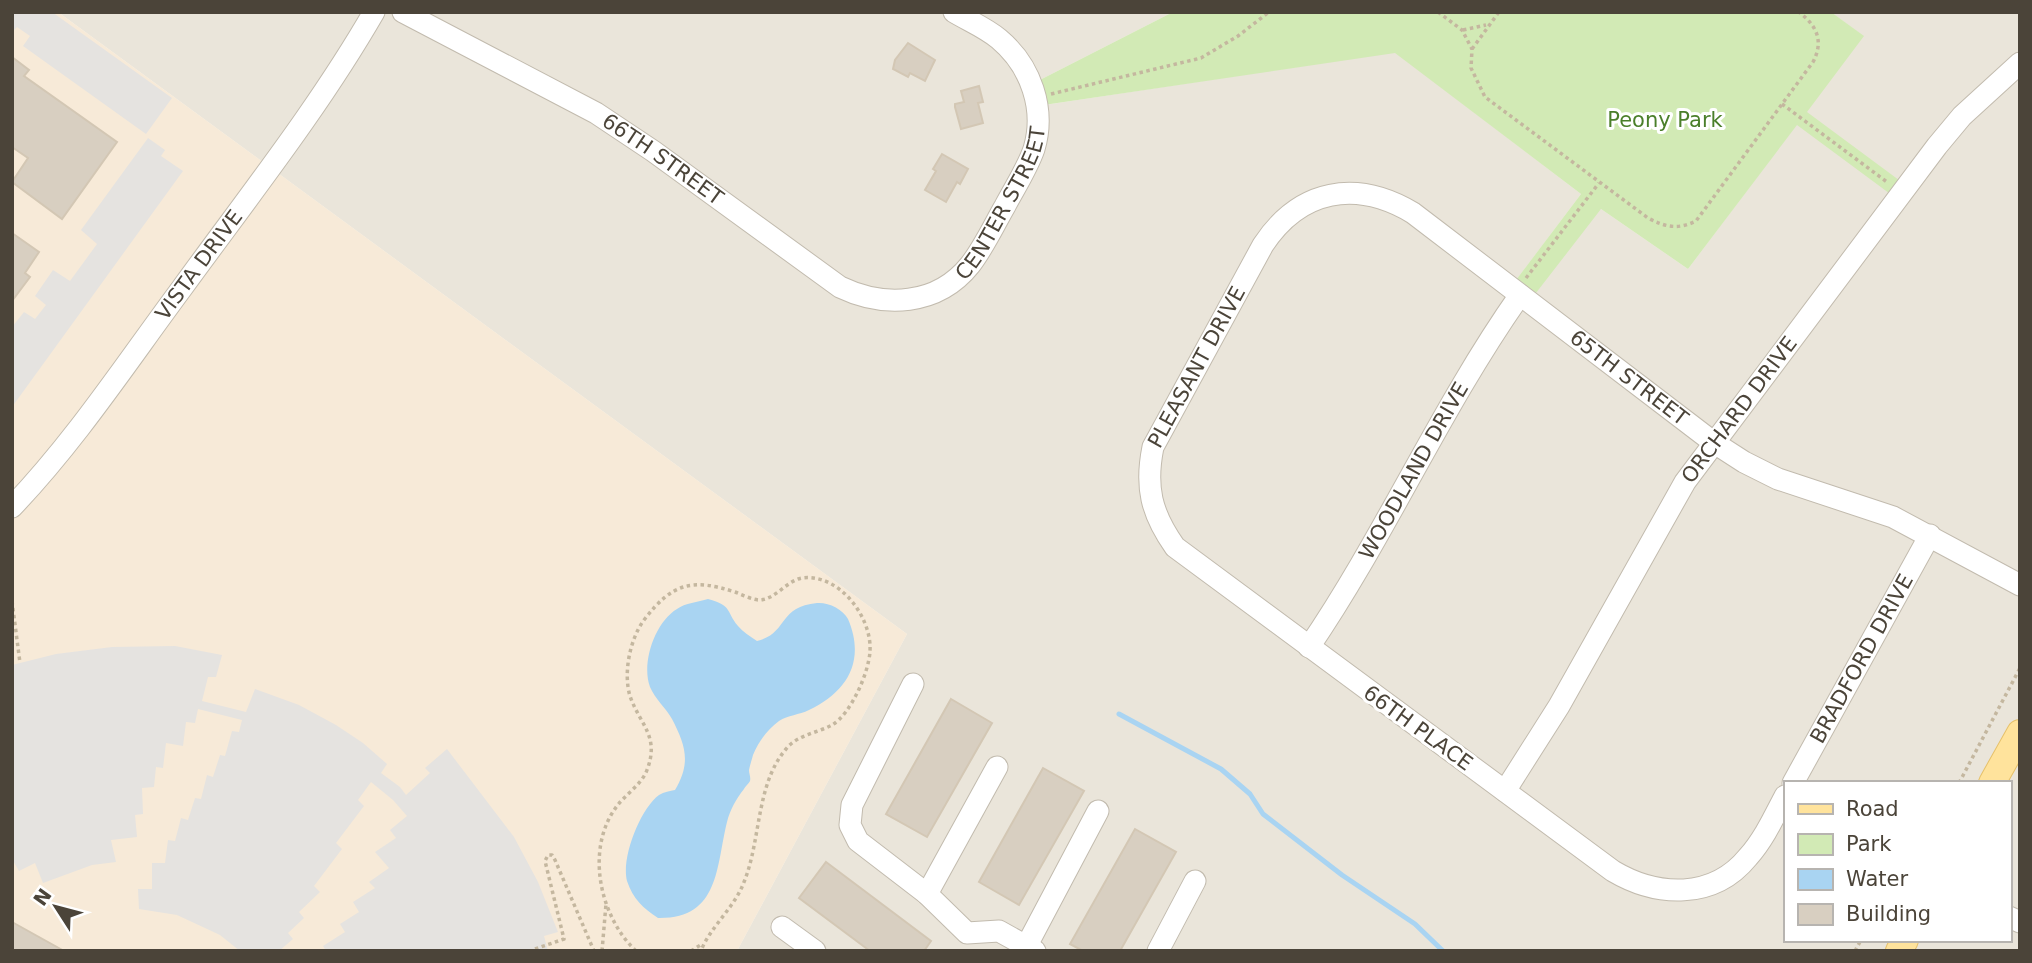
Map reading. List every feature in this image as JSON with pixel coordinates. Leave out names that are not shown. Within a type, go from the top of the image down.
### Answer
[{"type":"main road","points":[[1993,781],[2020,733]]},
{"type":"street","name":"VISTA DRIVE","points":[[12,507],[68,443],[271,168],[346,61],[374,12]]},
{"type":"street","name":"66TH STREET","points":[[403,12],[596,113],[653,151],[840,287],[858,296],[878,301],[919,298]]},
{"type":"street","points":[[954,12],[998,38],[1013,52],[1025,69],[1034,91]]},
{"type":"street","name":"ORCHARD DRIVE","points":[[1505,792],[1559,706],[1685,482],[1713,442],[1962,116],[2020,63]]},
{"type":"street","name":"CENTER STREET","points":[[919,298],[953,281],[969,267],[981,249],[1034,148],[1038,127],[1034,91]]},
{"type":"street","name":"65TH STREET","points":[[1263,245],[1282,220],[1297,208],[1316,199],[1335,194],[1356,193],[1395,202],[1713,442],[1744,462],[1778,479],[1893,517],[2020,584]]},
{"type":"street","name":"PLEASANT DRIVE","points":[[1150,494],[1149,467],[1153,447],[1161,429],[1263,245]]},
{"type":"street","name":"WOODLAND DRIVE","points":[[1309,647],[1363,562],[1518,293]]},
{"type":"street","name":"66TH PLACE","points":[[1150,494],[1162,529],[1175,547],[1631,882],[1651,889],[1672,891],[1694,889],[1726,876],[1746,860],[1759,843],[1784,798]]},
{"type":"street","name":"BRADFORD DRIVE","points":[[1794,781],[1930,535]]},
{"type":"street","points":[[913,684],[852,805],[850,825],[858,841],[927,894],[962,942],[999,931],[1031,948],[1098,811]]},
{"type":"street","points":[[927,894],[997,767]]},
{"type":"street","points":[[1158,951],[1195,881]]},
{"type":"street","points":[[782,927],[815,951]]},
{"type":"path","points":[[1034,91],[1200,58],[1238,36],[1269,12]]},
{"type":"path","points":[[1438,12],[1462,30],[1472,48],[1471,68],[1485,97],[1648,218],[1672,228],[1696,221],[1813,62],[1819,47],[1816,28],[1799,12]]},
{"type":"path","points":[[1472,48],[1499,12]]},
{"type":"path","points":[[1462,30],[1488,25]]},
{"type":"path","points":[[1782,104],[1902,192]]},
{"type":"path","points":[[1518,293],[1599,183]]},
{"type":"path","points":[[636,951],[625,941],[606,903],[599,857],[603,830],[616,806],[646,774],[650,761],[653,744],[630,695],[628,674],[632,646],[643,622],[662,600],[687,584],[713,585],[760,600],[769,598],[791,582],[802,578],[816,579],[845,594],[861,614],[869,634],[870,652],[865,673],[857,693],[835,723],[800,738],[788,746],[780,758],[767,788],[742,887],[701,951]]},
{"type":"path","points":[[12,601],[20,663]]},
{"type":"path","points":[[1960,781],[2020,668]]},
{"type":"path","points":[[535,949],[564,939],[545,861],[548,855],[552,855],[594,951]]},
{"type":"path","points":[[602,951],[606,903]]},
{"type":"path","points":[[691,951],[704,943]]},
{"type":"shaded area","points":[[12,12],[58,12],[907,634],[737,951],[12,951]]},
{"type":"shaded area","points":[[12,12],[52,12],[172,98],[146,134],[23,46],[30,36],[17,27],[12,32]]},
{"type":"shaded area","points":[[58,12],[1173,12],[1032,84],[1038,106],[1395,52],[1581,194],[1511,287],[1601,209],[1688,269],[1797,124],[1906,186],[1806,112],[1863,36],[1831,12],[2020,12],[2020,951],[737,951],[907,634]]},
{"type":"shaded area","points":[[148,138],[165,150],[161,156],[183,171],[12,407],[12,327],[24,312],[35,319],[46,305],[35,296],[53,270],[70,281],[97,244],[81,230]]},
{"type":"shaded area","points":[[175,646],[222,655],[216,677],[208,677],[202,701],[246,712],[255,689],[299,705],[363,743],[387,764],[381,773],[406,795],[430,773],[425,768],[447,749],[514,837],[538,882],[558,932],[544,936],[548,951],[326,951],[323,946],[345,932],[340,924],[359,912],[353,902],[375,888],[369,882],[389,868],[375,852],[396,838],[390,830],[407,816],[371,782],[358,800],[364,806],[336,843],[342,849],[314,886],[320,892],[299,912],[304,918],[288,933],[293,939],[279,951],[240,951],[220,935],[177,915],[139,909],[138,889],[152,889],[152,863],[165,863],[168,840],[175,841],[181,818],[188,820],[195,798],[201,799],[207,775],[213,777],[220,755],[225,756],[232,731],[239,732],[242,720],[198,709],[195,723],[186,722],[183,746],[166,743],[163,768],[156,767],[154,787],[142,788],[143,814],[135,815],[137,837],[111,840],[116,862],[92,865],[43,883],[35,863],[19,871],[12,859],[12,665],[56,654],[112,647]]},
{"type":"green space","name":"Peony Park","points":[[1173,12],[1831,12],[1864,36],[1807,112],[1907,186],[1897,199],[1797,125],[1688,269],[1601,209],[1529,302],[1510,288],[1581,194],[1395,53],[1037,106],[1032,84]]},
{"type":"water","points":[[708,599],[725,606],[740,628],[757,641],[774,632],[789,615],[804,605],[821,603],[835,607],[848,619],[855,648],[854,662],[843,684],[834,694],[809,710],[779,721],[764,736],[753,755],[749,770],[750,781],[728,818],[712,887],[704,900],[693,910],[678,916],[658,918],[635,898],[627,881],[629,847],[639,822],[652,802],[659,795],[675,790],[683,771],[685,754],[672,719],[650,687],[647,667],[656,633],[669,615],[684,605]]},
{"type":"building","points":[[908,43],[935,60],[925,81],[910,73],[908,77],[893,69],[895,60]]},
{"type":"building","points":[[12,57],[29,70],[24,76],[117,142],[62,219],[12,182],[28,158],[12,147]]},
{"type":"building","points":[[979,86],[983,102],[978,103],[983,123],[961,129],[955,104],[964,102],[961,91]]},
{"type":"building","points":[[942,154],[968,169],[946,202],[925,190]]},
{"type":"building","points":[[12,233],[39,252],[25,273],[30,277],[12,301]]},
{"type":"building","points":[[951,699],[992,723],[927,837],[886,814]]},
{"type":"building","points":[[1043,768],[1084,791],[1019,905],[979,882]]},
{"type":"building","points":[[1135,829],[1176,852],[1120,951],[1083,951],[1070,944]]},
{"type":"building","points":[[826,862],[931,941],[924,951],[870,951],[799,898]]},
{"type":"building","points":[[12,922],[64,951],[12,951]]},
{"type":"waterway","points":[[1119,714],[1221,769],[1250,794],[1263,814],[1342,875],[1415,924],[1443,951]]}]
